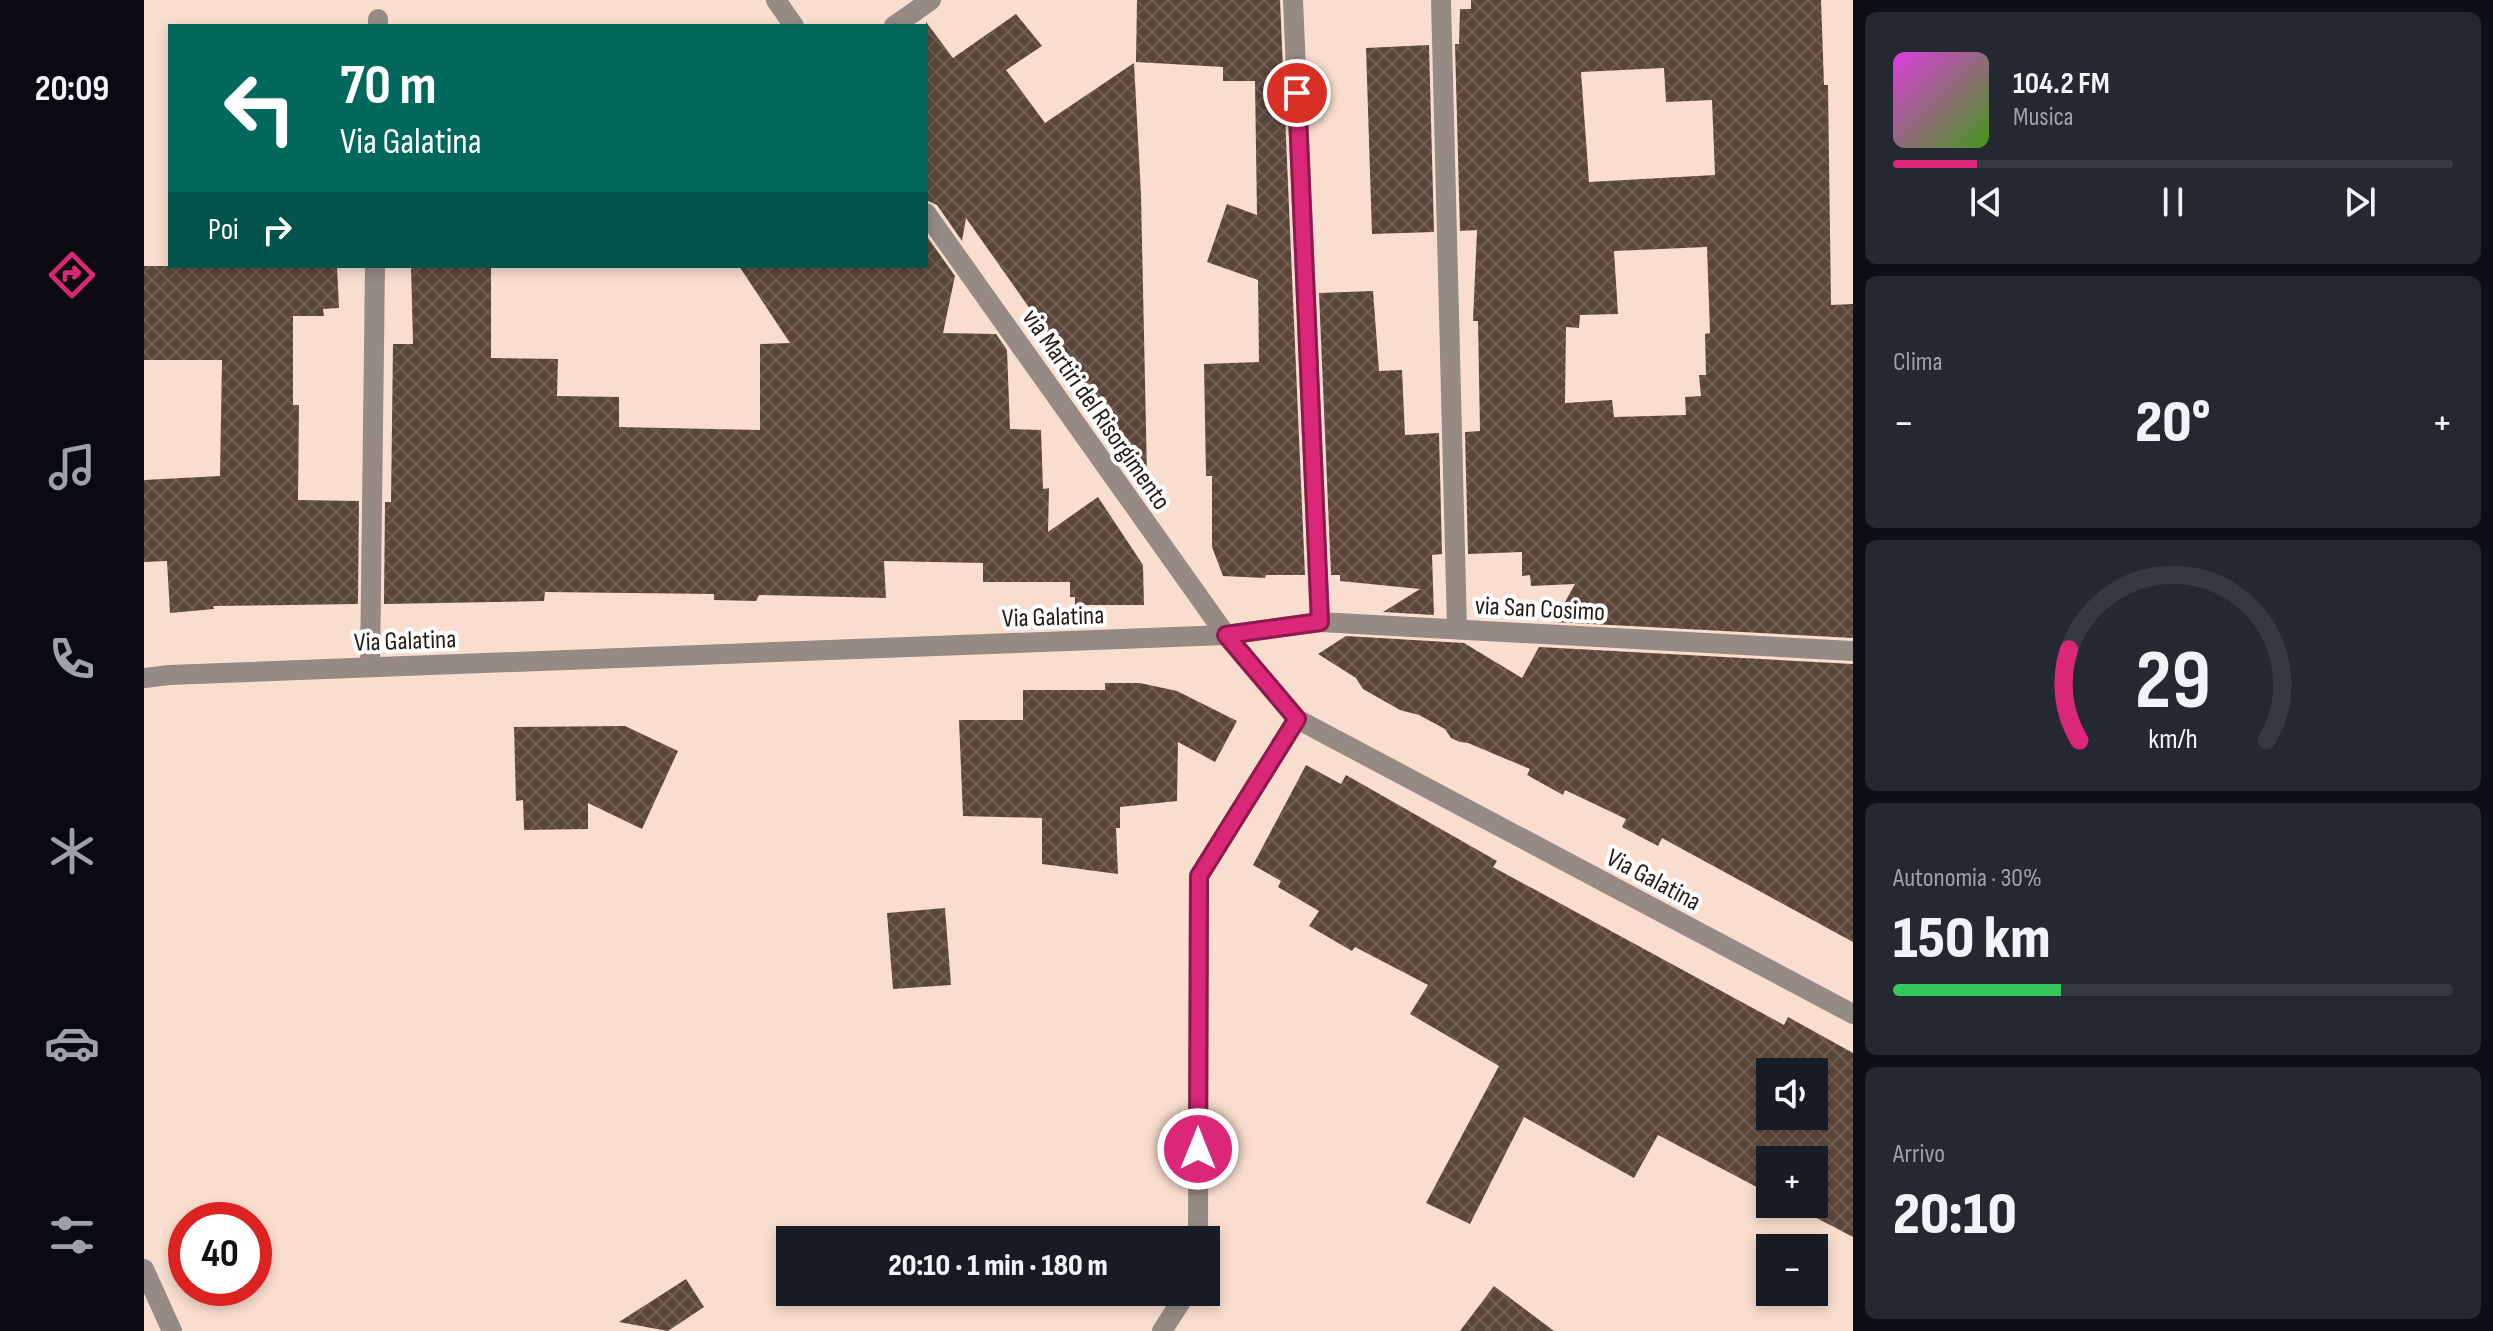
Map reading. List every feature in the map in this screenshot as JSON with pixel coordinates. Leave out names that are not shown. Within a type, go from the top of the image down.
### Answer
[{"type":"street","points":[[776,0],[793,24]]},
{"type":"street","points":[[897,24],[931,0]]},
{"type":"street","points":[[1293,0],[1320,622]]},
{"type":"street","points":[[1441,0],[1457,629]]},
{"type":"street","name":"via Martiri del Risorgimento","points":[[928,216],[1226,635]]},
{"type":"street","points":[[370,667],[375,268]]},
{"type":"street","name":"via San Cosimo","points":[[1226,635],[1320,622],[1853,651]]},
{"type":"street","name":"Via Galatina","points":[[144,678],[1226,635],[1297,719],[1853,1014]]},
{"type":"street","points":[[1198,1226],[1199,876],[1297,719]]},
{"type":"street","points":[[144,1269],[172,1331]]},
{"type":"street","points":[[1162,1331],[1178,1306]]},
{"type":"building","points":[[1137,0],[1280,0],[1305,575],[1266,575],[1265,578],[1223,576],[1212,547],[1212,476],[1206,476],[1204,364],[1259,362],[1258,280],[1207,262],[1227,204],[1257,215],[1255,81],[1223,81],[1223,67],[1136,62]]},
{"type":"building","points":[[1471,0],[1821,0],[1824,85],[1828,85],[1831,305],[1853,304],[1853,638],[1554,622],[1575,584],[1531,586],[1530,575],[1522,576],[1522,552],[1468,554],[1465,432],[1480,431],[1478,321],[1473,321],[1477,230],[1460,231],[1455,44],[1459,44],[1460,9],[1471,9]],"holes":[[[1664,68],[1666,102],[1712,100],[1715,175],[1589,182],[1581,72]],[[1707,247],[1710,333],[1705,334],[1706,375],[1699,375],[1701,396],[1685,397],[1686,415],[1614,417],[1612,400],[1565,403],[1566,327],[1579,328],[1580,315],[1618,314],[1614,251]]]},
{"type":"building","points":[[1016,14],[1042,46],[1006,70],[1045,123],[1134,63],[1141,195],[1147,475],[966,218],[962,241],[937,205],[928,201],[928,25],[953,58]]},
{"type":"building","points":[[1429,45],[1434,232],[1372,234],[1366,48]]},
{"type":"building","points":[[928,238],[955,276],[943,333],[996,334],[1007,350],[1010,429],[1041,430],[1043,489],[1049,488],[1048,532],[1098,497],[1143,565],[1144,605],[1075,605],[1075,597],[1070,597],[1070,582],[983,582],[983,563],[884,561],[886,598],[759,595],[756,601],[714,600],[714,594],[545,592],[544,601],[384,604],[385,502],[391,502],[393,344],[413,344],[411,268],[491,268],[491,358],[558,359],[557,396],[619,397],[619,427],[760,430],[760,344],[790,343],[740,268],[928,268]]},
{"type":"building","points":[[144,266],[337,268],[339,308],[323,309],[324,316],[293,316],[293,405],[299,405],[298,500],[359,501],[358,604],[213,606],[214,609],[170,613],[167,561],[144,562],[144,480],[220,476],[222,360],[144,360]]},
{"type":"building","points":[[1373,291],[1379,371],[1402,370],[1405,435],[1439,433],[1442,554],[1432,555],[1434,615],[1383,612],[1420,589],[1340,581],[1340,575],[1331,575],[1319,293]]},
{"type":"building","points":[[1346,636],[1464,643],[1522,678],[1539,647],[1853,664],[1853,942],[1662,838],[1658,846],[1622,827],[1626,819],[1565,790],[1563,795],[1527,775],[1530,769],[1451,738],[1445,729],[1419,715],[1400,710],[1363,689],[1356,678],[1318,654]]},
{"type":"building","points":[[1105,683],[1140,683],[1177,691],[1237,721],[1215,762],[1178,742],[1177,801],[1120,807],[1120,828],[1116,828],[1118,874],[1042,864],[1042,818],[963,816],[959,720],[1023,720],[1023,690],[1105,690]]},
{"type":"building","points":[[625,726],[678,751],[642,829],[588,803],[588,829],[524,830],[523,800],[516,801],[514,727]]},
{"type":"building","points":[[1306,765],[1341,784],[1346,775],[1497,861],[1493,867],[1784,1025],[1788,1017],[1853,1053],[1853,1237],[1817,1218],[1828,1218],[1828,1146],[1756,1146],[1756,1187],[1658,1135],[1634,1178],[1524,1117],[1470,1224],[1426,1203],[1499,1066],[1410,1014],[1428,985],[1355,947],[1352,951],[1309,926],[1319,911],[1278,887],[1281,881],[1253,865]]},
{"type":"building","points":[[945,908],[951,985],[893,989],[887,913]]},
{"type":"building","points":[[686,1279],[704,1307],[668,1331],[619,1322]]},
{"type":"building","points":[[1494,1286],[1554,1331],[1460,1331]]},
{"type":"route","points":[[1198,1149],[1199,876],[1297,719],[1226,635],[1320,622],[1297,93]]}]
